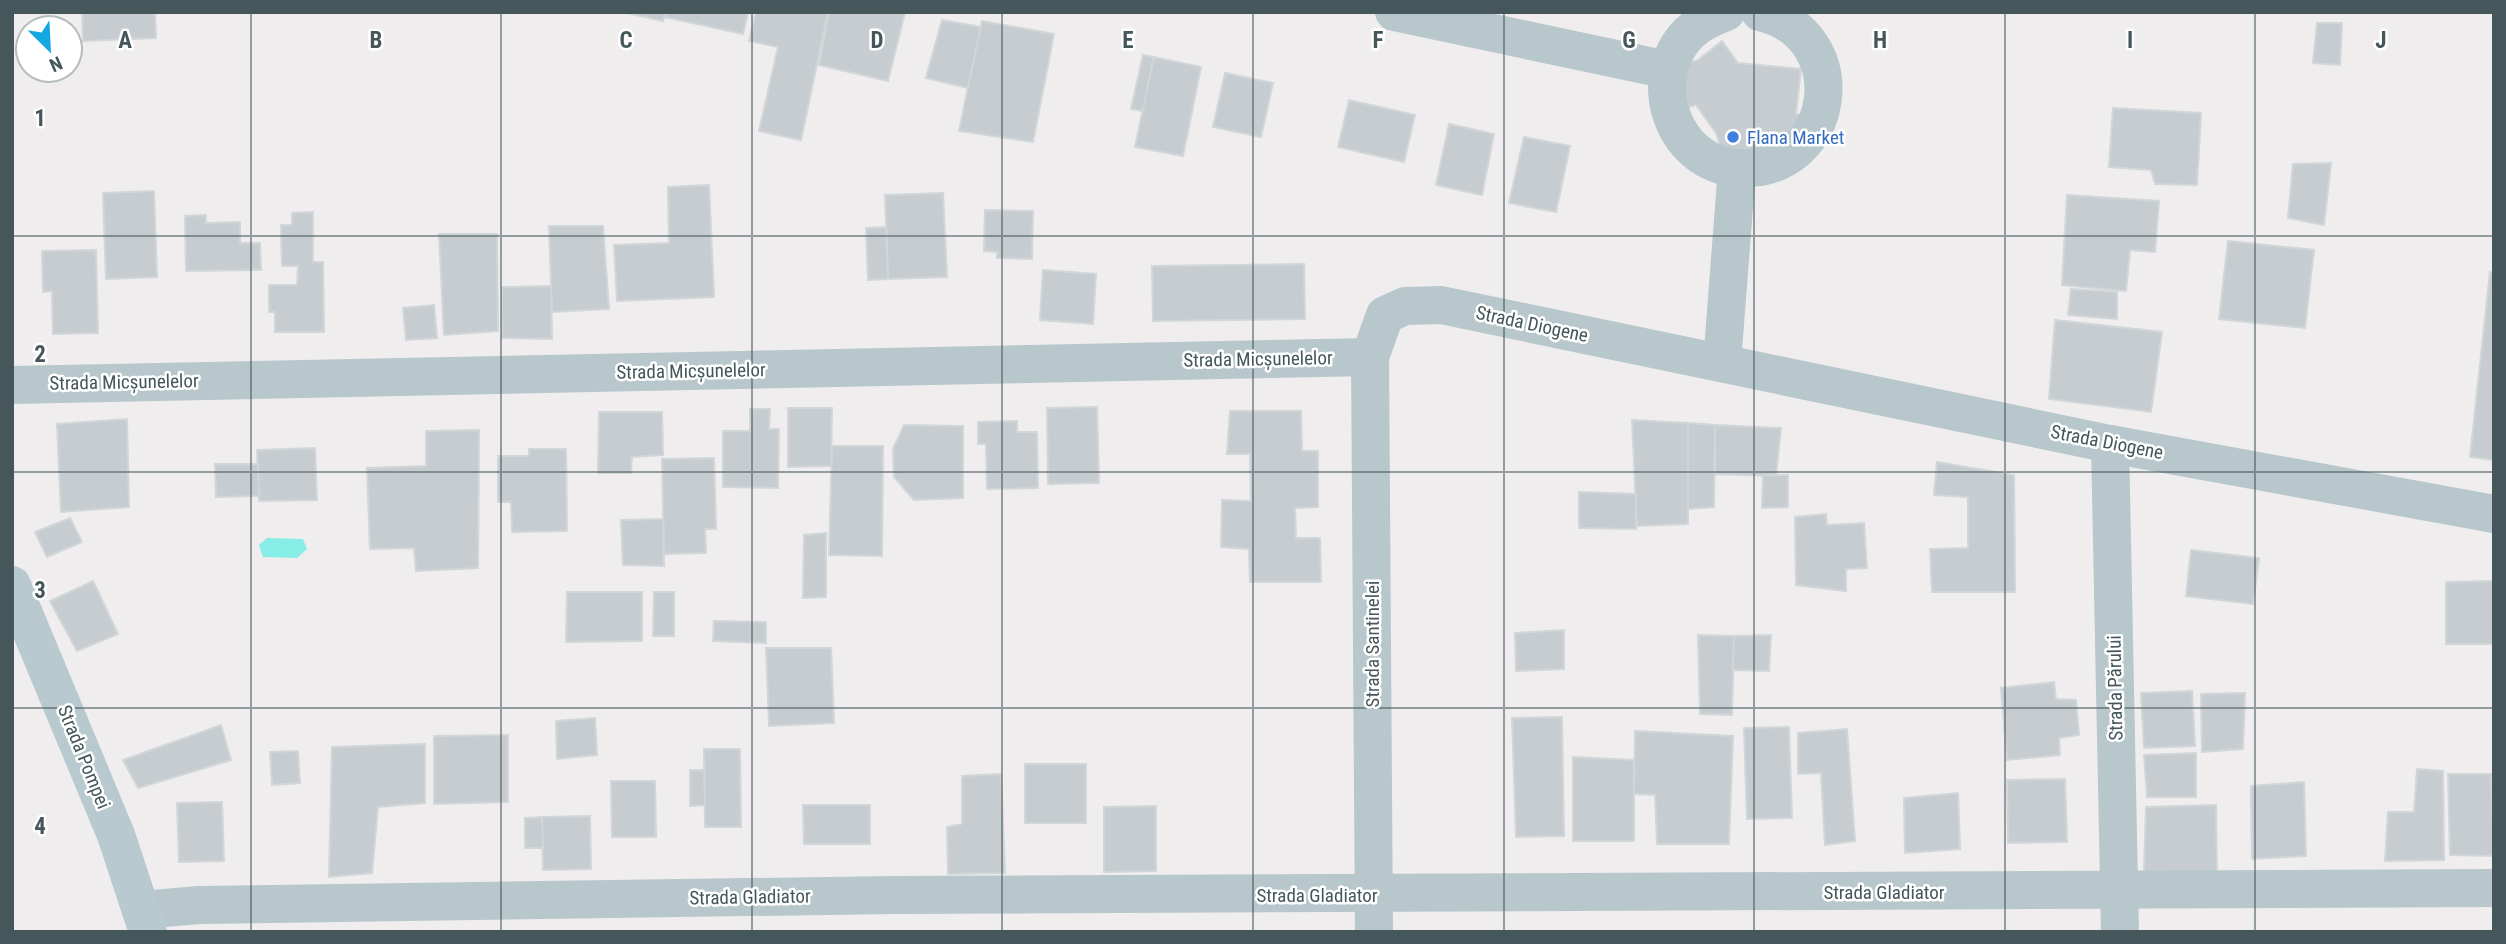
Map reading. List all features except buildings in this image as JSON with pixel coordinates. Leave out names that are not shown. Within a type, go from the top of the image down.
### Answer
[{"type":"main road","name":"Strada Pompei","points":[[12,585],[116,835],[144,921]]},
{"type":"street","points":[[1394,12],[1668,70]]},
{"type":"street","points":[[1726,12],[1708,19],[1689,32],[1676,50],[1668,70],[1666,98],[1673,124],[1689,146],[1711,161],[1737,168],[1762,167],[1785,158],[1805,142],[1818,120],[1825,96],[1822,71],[1813,48],[1797,29],[1775,16],[1760,12]]},
{"type":"street","points":[[1723,363],[1737,168]]},
{"type":"street","name":"Strada Diogene","points":[[1370,357],[1385,315],[1405,306],[1441,305],[2110,444],[2494,513]]},
{"type":"street","name":"Strada Micșunelelor","points":[[12,385],[1370,357]]},
{"type":"street","name":"Strada Santinelei","points":[[1370,357],[1373,913]]},
{"type":"street","name":"Strada Părului","points":[[2110,444],[2120,932]]},
{"type":"street","name":"Strada Gladiator","points":[[144,921],[213,904],[894,895],[1373,913],[2119,890],[2494,888]]},
{"type":"water","points":[[267,538],[303,539],[307,549],[297,558],[263,557],[259,545]]},
{"type":"place","name":"Flana Market","points":[[1733,137]]}]
